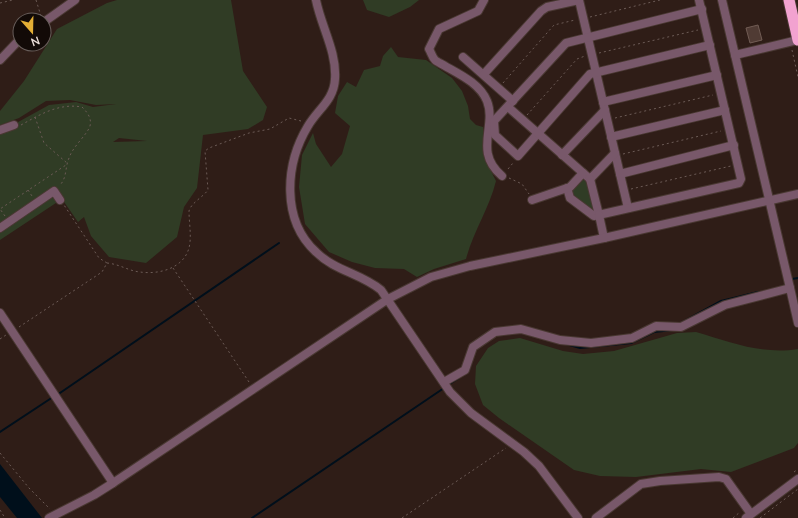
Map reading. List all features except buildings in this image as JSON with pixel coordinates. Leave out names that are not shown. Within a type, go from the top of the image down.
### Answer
[{"type":"highway","points":[[789,0],[798,40]]},
{"type":"street","points":[[52,15],[75,0]]},
{"type":"street","points":[[316,0],[332,52],[335,80],[328,103],[309,125],[299,145],[290,178],[291,206],[298,226],[306,241],[316,252],[333,265],[368,280],[381,290],[446,385],[471,413],[512,443],[539,466],[578,518]]},
{"type":"street","points":[[484,0],[478,12],[439,29],[429,49],[434,59],[466,78],[483,94],[487,101],[490,116],[487,146],[489,156],[496,171],[502,176]]},
{"type":"street","points":[[484,74],[540,11],[579,0],[611,137],[618,154],[620,174],[628,208]]},
{"type":"street","points":[[567,188],[570,198],[594,216],[598,213],[628,208],[739,182],[741,179],[734,145],[700,0]]},
{"type":"street","points":[[722,0],[771,201],[798,322]]},
{"type":"street","points":[[702,9],[566,43],[494,121],[495,135],[518,156],[590,74],[710,45]]},
{"type":"street","points":[[736,55],[798,40]]},
{"type":"street","points":[[0,60],[12,48]]},
{"type":"street","points":[[463,56],[499,88],[522,120],[590,179],[604,238]]},
{"type":"street","points":[[603,102],[717,75]]},
{"type":"street","points":[[562,155],[605,110]]},
{"type":"street","points":[[611,137],[725,110]]},
{"type":"street","points":[[0,130],[16,126]]},
{"type":"street","points":[[620,174],[734,145]]},
{"type":"street","points":[[590,179],[618,154]]},
{"type":"street","points":[[532,200],[567,188],[583,173]]},
{"type":"street","points":[[0,228],[54,192],[60,200]]},
{"type":"street","points":[[52,516],[94,495],[113,483],[388,299],[416,284],[439,275],[470,266],[604,238],[798,194]]},
{"type":"street","points":[[446,385],[465,370],[473,347],[495,332],[521,329],[560,340],[591,343],[632,338],[656,326],[680,327],[725,305],[790,288]]},
{"type":"street","points":[[0,313],[113,483]]},
{"type":"street","points":[[596,518],[641,484],[660,481],[719,477],[726,479],[749,516],[798,480]]},
{"type":"path","points":[[0,3],[13,0]]},
{"type":"path","points":[[36,0],[40,12]]},
{"type":"path","points":[[499,88],[554,25],[660,0]]},
{"type":"path","points":[[522,120],[577,59],[706,28]]},
{"type":"path","points":[[612,118],[721,93]]},
{"type":"path","points":[[16,126],[60,107],[82,107],[88,112],[90,127],[74,147],[67,164],[63,181],[54,192]]},
{"type":"path","points":[[35,117],[44,143],[67,164]]},
{"type":"path","points":[[60,200],[99,258],[107,263],[139,272],[159,272],[173,268],[181,262],[189,248],[190,206],[203,197],[208,190],[205,151],[208,148],[249,133],[270,129],[289,118],[297,119],[309,125]]},
{"type":"path","points":[[618,154],[730,129]]},
{"type":"path","points":[[518,156],[502,176],[522,184],[532,200]]},
{"type":"path","points":[[0,209],[67,164]]},
{"type":"path","points":[[628,190],[738,164]]},
{"type":"path","points":[[0,339],[102,272],[107,263]]},
{"type":"path","points":[[173,268],[254,389]]},
{"type":"path","points":[[402,518],[512,443]]},
{"type":"path","points":[[0,453],[52,516]]},
{"type":"path","points":[[760,518],[798,490]]},
{"type":"path","points":[[0,510],[5,518]]},
{"type":"green space","points":[[117,0],[231,0],[243,71],[267,107],[263,120],[248,129],[203,135],[197,188],[184,207],[177,237],[146,263],[109,257],[91,236],[84,217],[78,222],[62,199],[0,240],[0,132],[49,105],[76,102],[93,107],[116,104],[96,105],[70,100],[46,101],[19,118],[0,125],[0,111],[24,81],[42,52],[52,52],[52,37],[57,29],[107,3]],"holes":[[[119,138],[147,141],[113,142]]]},
{"type":"green space","points":[[363,0],[419,0],[410,7],[389,17],[367,10]]},
{"type":"green space","points":[[391,47],[398,57],[426,60],[452,78],[462,91],[468,106],[470,119],[476,125],[483,127],[486,155],[496,181],[466,259],[434,269],[417,277],[404,269],[375,268],[352,262],[329,252],[305,224],[299,187],[302,155],[313,133],[316,144],[331,167],[342,154],[350,126],[335,113],[338,96],[347,82],[356,87],[364,70],[380,66],[383,56]]},
{"type":"green space","points":[[584,178],[587,181],[595,213],[572,197],[571,192]]},
{"type":"green space","points":[[696,332],[759,349],[798,349],[798,443],[794,448],[731,472],[701,469],[636,477],[600,476],[574,470],[499,418],[483,405],[475,384],[476,366],[488,348],[499,341],[520,338],[563,351],[583,354],[614,351],[677,333]]},
{"type":"water","points":[[0,464],[42,518],[17,518],[0,497]]},
{"type":"waterway","points":[[57,395],[279,243]]},
{"type":"waterway","points":[[792,279],[798,278]]},
{"type":"waterway","points":[[679,324],[721,301],[758,292]]},
{"type":"waterway","points":[[566,344],[580,348],[631,343],[654,332],[673,330]]},
{"type":"waterway","points":[[469,370],[472,361]]},
{"type":"waterway","points":[[448,385],[459,378]]},
{"type":"waterway","points":[[252,518],[444,388]]},
{"type":"waterway","points":[[0,432],[53,397]]}]
